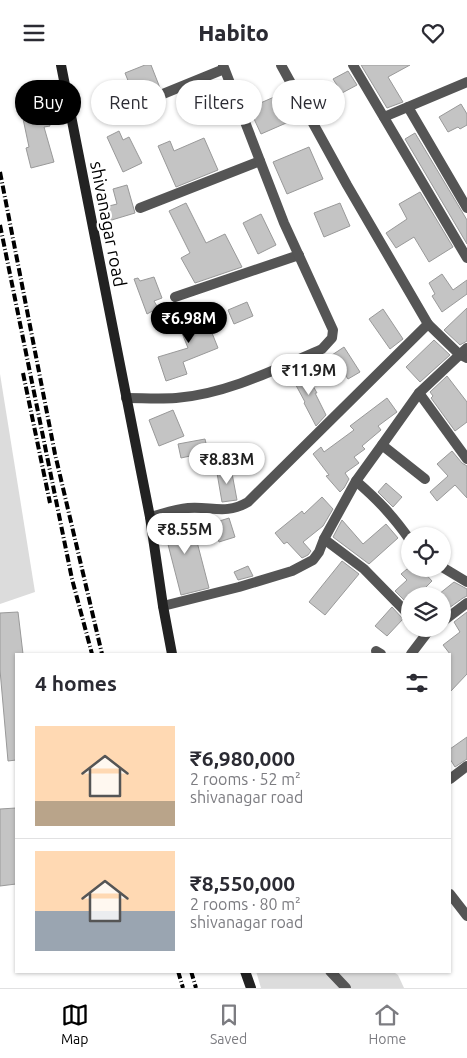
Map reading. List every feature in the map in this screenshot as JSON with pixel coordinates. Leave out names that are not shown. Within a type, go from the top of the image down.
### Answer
[{"type":"street","name":"shivanagar road","points":[[61,65],[150,517],[172,653]]},
{"type":"street","points":[[163,605],[239,587],[303,566],[313,560],[356,481],[419,393],[464,353],[428,324],[347,185],[281,65]]},
{"type":"street","points":[[353,65],[467,258]]},
{"type":"street","points":[[126,398],[176,398],[209,392],[241,383],[322,349],[332,338],[332,330],[298,255],[224,67],[166,92]]},
{"type":"street","points":[[384,117],[467,82]]},
{"type":"street","points":[[408,107],[467,209]]},
{"type":"street","points":[[140,208],[260,161]]},
{"type":"street","points":[[175,297],[298,255]]},
{"type":"street","points":[[150,517],[184,508],[200,507],[223,511],[248,502],[428,324]]},
{"type":"street","points":[[419,393],[467,459]]},
{"type":"street","points":[[382,445],[425,479]]},
{"type":"street","points":[[356,481],[380,502],[401,528]]},
{"type":"street","points":[[324,539],[364,569],[401,607]]},
{"type":"street","points":[[451,572],[467,582]]},
{"type":"street","points":[[451,615],[467,603]]},
{"type":"street","points":[[412,653],[423,637]]},
{"type":"street","points":[[451,778],[467,766]]},
{"type":"street","points":[[451,895],[467,916]]},
{"type":"street","points":[[246,973],[251,988]]},
{"type":"street","points":[[332,973],[346,988]]},
{"type":"shaded area","points":[[0,374],[35,592],[0,604]]},
{"type":"shaded area","points":[[257,973],[395,973],[398,975],[404,988],[261,988]]},
{"type":"building","points":[[145,65],[151,65],[157,80],[128,80],[125,73]]},
{"type":"building","points":[[361,65],[410,65],[388,77],[403,102],[387,108]]},
{"type":"building","points":[[348,71],[357,85],[345,91],[345,80],[333,79]]},
{"type":"building","points":[[272,98],[272,125],[282,125],[261,134],[257,125],[262,125],[262,102]]},
{"type":"building","points":[[461,104],[467,114],[467,125],[448,132],[439,117]]},
{"type":"building","points":[[24,125],[50,125],[44,127],[54,162],[31,168],[26,148],[29,147]]},
{"type":"building","points":[[119,131],[123,140],[129,137],[142,163],[123,172],[107,137]]},
{"type":"building","points":[[415,133],[467,220],[467,244],[405,139]]},
{"type":"building","points":[[204,138],[218,170],[176,187],[158,146],[170,141],[174,151]]},
{"type":"building","points":[[309,147],[323,179],[287,194],[273,162]]},
{"type":"building","points":[[127,185],[135,213],[105,222],[101,208],[117,204],[113,189]]},
{"type":"building","points":[[420,192],[453,247],[429,262],[414,237],[396,248],[386,233],[407,219],[399,204]]},
{"type":"building","points":[[186,203],[206,243],[225,234],[242,267],[195,283],[181,258],[190,253],[169,211]]},
{"type":"building","points":[[340,203],[350,226],[324,237],[314,213]]},
{"type":"building","points":[[261,214],[276,245],[258,254],[243,223]]},
{"type":"building","points":[[442,274],[453,290],[467,280],[467,294],[442,312],[432,296],[435,294],[429,283]]},
{"type":"building","points":[[154,277],[162,298],[154,301],[158,308],[147,314],[134,279],[138,278],[140,281]]},
{"type":"building","points":[[247,302],[253,316],[234,324],[228,310]]},
{"type":"building","points":[[202,308],[218,348],[183,362],[187,374],[166,381],[158,357],[188,348],[176,318]]},
{"type":"building","points":[[467,308],[467,341],[460,345],[444,330]]},
{"type":"building","points":[[383,309],[403,339],[390,349],[369,319]]},
{"type":"building","points":[[434,340],[450,355],[420,382],[406,367]]},
{"type":"building","points":[[344,347],[360,372],[348,379],[332,355]]},
{"type":"building","points":[[303,368],[317,393],[315,393],[326,415],[316,426],[291,376]]},
{"type":"building","points":[[447,376],[467,402],[467,422],[455,431],[431,398],[433,396],[430,392]]},
{"type":"building","points":[[387,398],[397,412],[378,426],[381,430],[362,446],[365,449],[354,457],[359,463],[345,473],[349,479],[340,492],[326,476],[329,475],[313,454],[321,447],[324,452],[354,430],[350,426]]},
{"type":"building","points":[[173,410],[184,436],[159,446],[149,420]]},
{"type":"building","points":[[205,439],[208,452],[181,458],[178,444]]},
{"type":"building","points":[[452,451],[467,466],[467,498],[455,485],[437,501],[430,492],[448,476],[437,464]]},
{"type":"building","points":[[231,468],[237,500],[222,502],[217,473],[219,472],[218,470]]},
{"type":"building","points":[[386,483],[402,497],[393,507],[378,492]]},
{"type":"building","points":[[322,497],[333,509],[323,526],[303,542],[311,551],[302,558],[287,542],[284,544],[275,533],[302,511],[304,514]]},
{"type":"building","points":[[190,515],[209,588],[181,595],[162,521]]},
{"type":"building","points":[[229,518],[235,537],[219,542],[213,523]]},
{"type":"building","points":[[342,520],[363,544],[386,524],[398,538],[369,564],[333,537]]},
{"type":"building","points":[[342,561],[359,574],[325,615],[309,602]]},
{"type":"building","points":[[248,566],[253,576],[238,580],[234,572]]},
{"type":"building","points":[[404,577],[428,577],[432,581],[426,587],[401,587],[401,597],[395,591],[407,580]]},
{"type":"building","points":[[454,582],[467,589],[467,596],[451,607],[451,587],[448,587]]},
{"type":"building","points":[[392,607],[401,617],[401,621],[387,636],[375,626]]},
{"type":"building","points":[[18,612],[23,653],[15,653],[15,760],[8,761],[0,670],[0,613]]},
{"type":"building","points":[[467,612],[467,674],[451,691],[451,653],[443,645],[460,632],[454,622]]},
{"type":"building","points":[[467,737],[467,759],[455,767],[451,761],[451,748]]},
{"type":"building","points":[[15,808],[15,884],[0,886],[0,809]]},
{"type":"railway","points":[[0,172],[55,454],[102,653]]},
{"type":"railway","points":[[0,225],[72,579],[92,653]]},
{"type":"railway","points":[[23,373],[50,503]]},
{"type":"railway","points":[[179,973],[183,988]]},
{"type":"railway","points":[[192,973],[196,988]]}]
